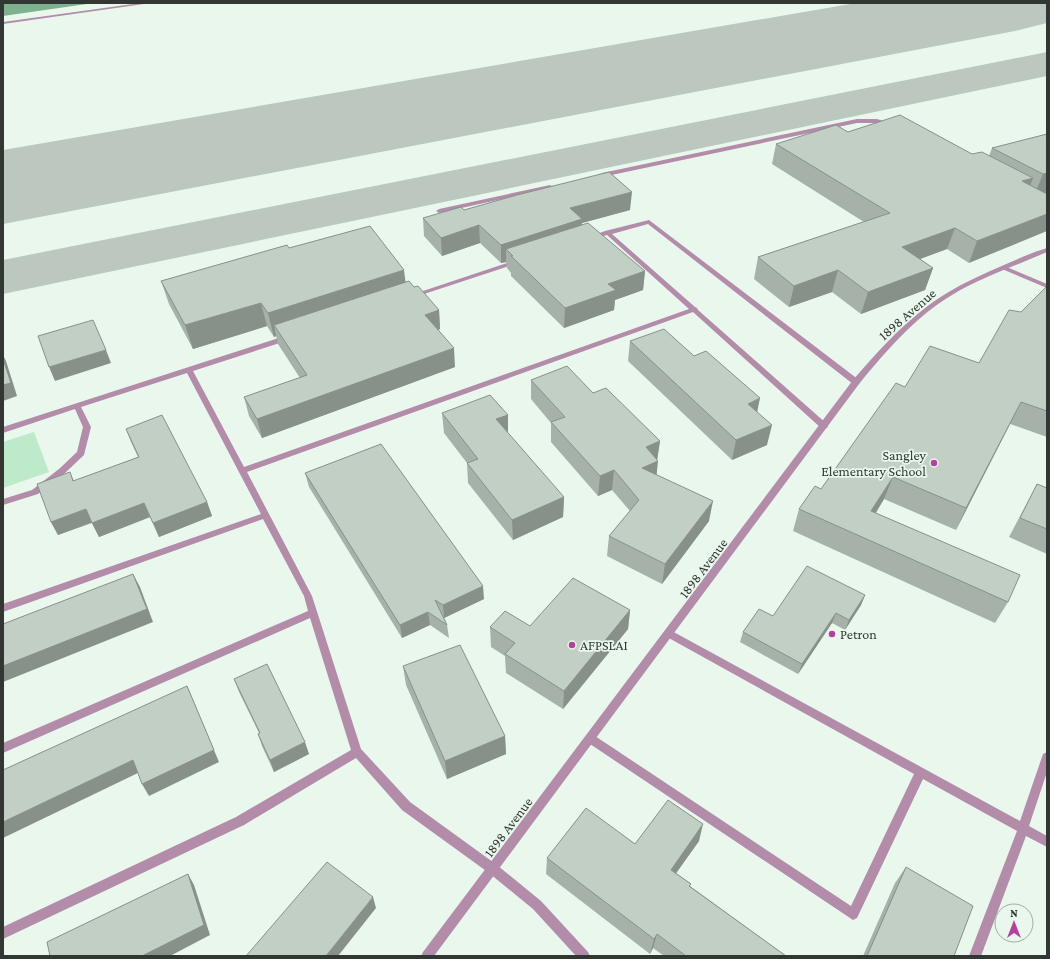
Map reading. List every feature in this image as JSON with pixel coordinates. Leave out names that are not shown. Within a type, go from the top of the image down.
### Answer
[{"type":"street","points":[[3,24],[149,3]]},
{"type":"street","points":[[594,177],[857,121],[877,121],[893,125]]},
{"type":"street","points":[[439,210],[555,186]]},
{"type":"street","points":[[585,239],[649,222],[856,382]]},
{"type":"street","points":[[607,232],[695,309],[824,426]]},
{"type":"street","name":"1898 Avenue","points":[[427,956],[670,634],[856,382],[878,356],[924,313],[949,295],[1004,268],[1047,250]]},
{"type":"street","points":[[406,298],[525,259]]},
{"type":"street","points":[[1004,268],[1047,286]]},
{"type":"street","points":[[242,472],[695,309]]},
{"type":"street","points":[[3,430],[294,335]]},
{"type":"street","points":[[189,370],[308,596],[357,752],[406,806],[493,869],[537,905],[584,956]]},
{"type":"street","points":[[3,502],[35,492],[62,471],[81,453],[87,427],[77,406]]},
{"type":"street","points":[[3,608],[266,515]]},
{"type":"street","points":[[3,748],[313,613]]},
{"type":"street","points":[[670,634],[920,774],[1047,842]]},
{"type":"street","points":[[591,739],[853,914],[920,774]]},
{"type":"street","points":[[3,933],[240,821],[357,752]]},
{"type":"street","points":[[975,956],[1023,829],[1047,757]]},
{"type":"shaded area","points":[[3,3],[94,3],[3,16]]},
{"type":"shaded area","points":[[34,432],[49,472],[3,488],[3,442]]},
{"type":"building","points":[[900,115],[972,154],[982,152],[1033,178],[1022,181],[1047,194],[1047,214],[977,241],[955,228],[902,247],[933,268],[868,292],[838,270],[794,286],[758,257],[890,213],[776,144],[836,125],[848,132]]},
{"type":"building","points":[[1047,134],[1047,173],[1043,174],[992,148]]},
{"type":"building","points":[[609,172],[632,192],[570,208],[582,219],[501,245],[479,225],[441,238],[423,218],[461,207],[464,210]]},
{"type":"building","points":[[588,223],[645,271],[608,284],[616,290],[565,308],[511,256],[513,256],[506,249]]},
{"type":"building","points":[[370,226],[404,270],[268,313],[261,303],[185,325],[161,281],[287,245],[289,248]]},
{"type":"building","points":[[409,281],[414,287],[418,286],[439,310],[425,315],[454,348],[257,419],[244,397],[307,375],[274,325]]},
{"type":"building","points":[[1047,286],[1047,411],[1021,402],[966,508],[893,477],[871,511],[1020,575],[1008,602],[799,509],[815,486],[821,489],[896,383],[905,387],[930,346],[979,363],[1009,310],[1021,312]]},
{"type":"building","points":[[93,320],[106,350],[49,367],[38,336]]},
{"type":"building","points":[[664,329],[694,356],[706,351],[760,398],[748,404],[772,425],[736,440],[630,341]]},
{"type":"building","points":[[3,359],[11,383],[3,385]]},
{"type":"building","points":[[567,366],[593,393],[606,388],[660,441],[646,447],[658,461],[642,468],[713,501],[665,564],[609,536],[639,500],[614,470],[600,476],[551,422],[565,417],[531,380]]},
{"type":"building","points":[[490,395],[508,415],[496,419],[564,497],[512,520],[467,463],[478,459],[442,413]]},
{"type":"building","points":[[162,415],[207,502],[153,523],[144,503],[92,523],[86,509],[51,522],[37,484],[70,472],[73,481],[139,457],[126,429]]},
{"type":"building","points":[[381,444],[483,586],[443,605],[435,600],[447,625],[428,612],[400,625],[305,473]]},
{"type":"building","points":[[1037,484],[1047,488],[1047,529],[1020,518]]},
{"type":"building","points":[[807,566],[865,595],[849,620],[836,613],[802,664],[743,632],[759,609],[773,616]]},
{"type":"building","points":[[133,574],[147,609],[3,666],[3,624]]},
{"type":"building","points":[[573,578],[630,610],[564,691],[505,654],[515,643],[490,627],[505,611],[530,626]]},
{"type":"building","points":[[460,645],[505,736],[445,761],[403,666]]},
{"type":"building","points":[[267,664],[305,742],[270,760],[258,734],[260,733],[234,679]]},
{"type":"building","points":[[187,686],[214,750],[142,784],[133,760],[3,822],[3,770]]},
{"type":"building","points":[[668,800],[703,824],[671,870],[691,884],[689,886],[786,956],[686,956],[657,934],[654,939],[547,858],[586,808],[635,844]]},
{"type":"building","points":[[327,862],[373,897],[326,956],[246,956]]},
{"type":"building","points":[[906,867],[973,906],[954,956],[867,956]]},
{"type":"building","points":[[188,874],[204,925],[142,956],[50,956],[47,942]]},
{"type":"taxiway","points":[[3,277],[1047,64]]},
{"type":"runway","points":[[3,187],[1015,3]]},
{"type":"place","name":"Sangley Elementary School","points":[[934,463]]},
{"type":"place","name":"Petron","points":[[832,634]]},
{"type":"place","name":"AFPSLAI","points":[[572,645]]}]
